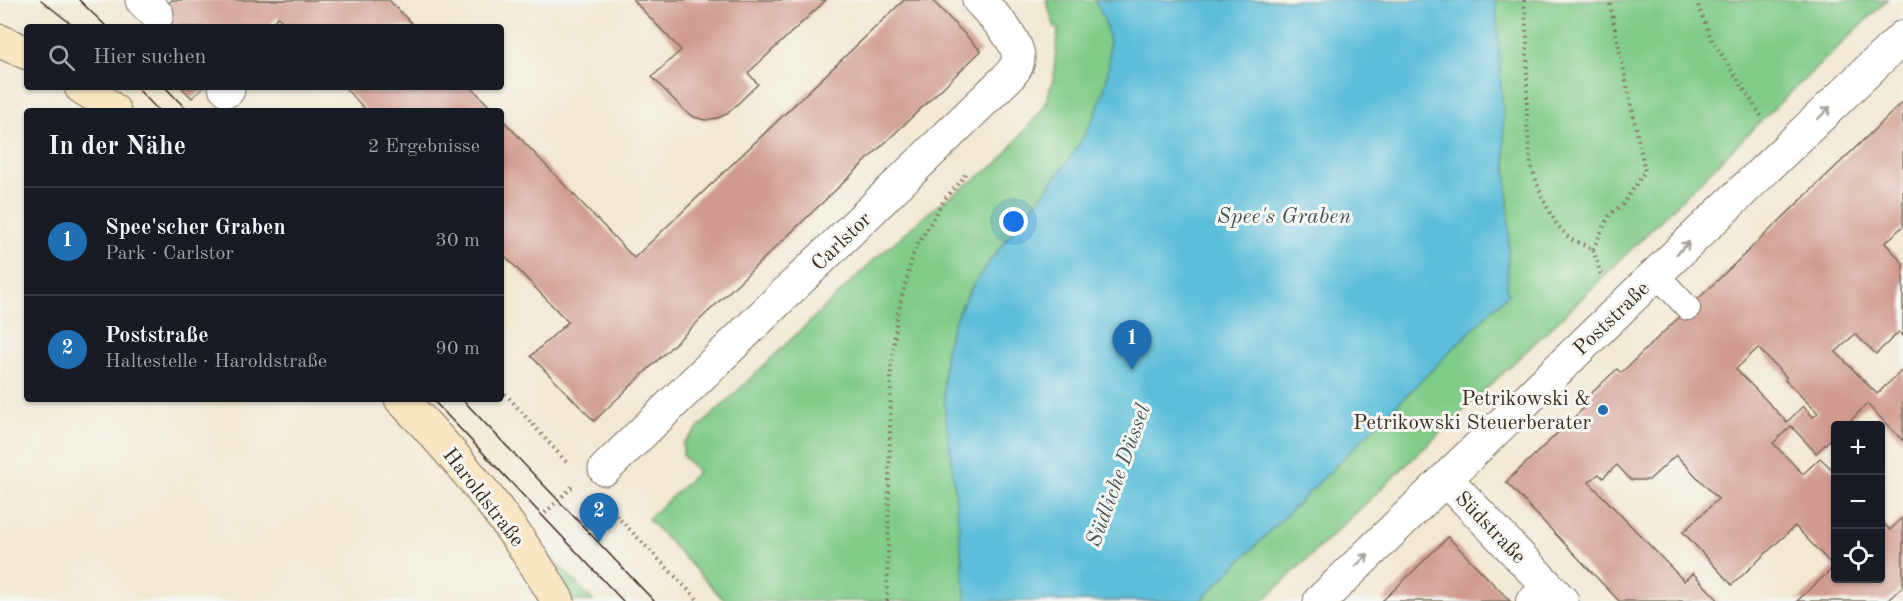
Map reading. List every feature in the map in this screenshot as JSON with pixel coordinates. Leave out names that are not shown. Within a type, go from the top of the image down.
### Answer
[{"type":"street","name":"Carlstor","points":[[590,470],[960,126],[1009,76],[1018,61],[1017,51],[1003,26],[979,0]]},
{"type":"street","name":"Poststraße","points":[[1320,601],[1903,37]]},
{"type":"street","points":[[0,41],[24,52]]},
{"type":"street","points":[[86,90],[110,108]]},
{"type":"street","name":"Haroldstraße","points":[[404,402],[481,488],[539,567],[558,601]]},
{"type":"street","name":"Südstraße","points":[[1446,480],[1545,595]]},
{"type":"lane","points":[[1656,274],[1688,308]]},
{"type":"path","points":[[1524,0],[1527,41],[1527,124],[1531,165],[1543,200],[1557,225],[1570,239],[1593,249]]},
{"type":"path","points":[[1609,0],[1645,171],[1623,204],[1610,214],[1593,249],[1601,277],[1626,303]]},
{"type":"path","points":[[1696,0],[1711,38],[1763,119],[1788,147]]},
{"type":"path","points":[[886,601],[891,370],[897,316],[914,251],[944,200],[965,176],[960,126]]},
{"type":"path","points":[[504,392],[590,470]]},
{"type":"path","points":[[542,516],[565,494]]},
{"type":"path","points":[[605,503],[699,601]]},
{"type":"green space","points":[[1046,0],[1887,0],[1582,298],[1263,601],[725,601],[648,519],[698,472],[683,456],[683,443],[876,258],[934,208],[998,163],[1045,106],[1053,80],[1058,30],[1055,28]]},
{"type":"green space","points":[[544,549],[593,601],[572,601]]},
{"type":"water","name":"Spee's Graben","points":[[1095,0],[1496,0],[1508,198],[1507,291],[1509,293],[1200,601],[966,601],[944,399],[946,350],[950,334],[967,296],[991,260],[1076,149],[1097,111],[1108,72],[1107,30]]},
{"type":"building","points":[[172,0],[389,0],[412,24],[284,24],[278,17],[270,24],[147,24]]},
{"type":"building","points":[[633,0],[826,0],[748,73],[758,84],[727,114],[705,120],[686,112],[652,77],[681,50]]},
{"type":"building","points":[[904,0],[932,0],[981,51],[594,421],[531,356],[568,322],[504,255],[504,121],[634,258]]},
{"type":"building","points":[[184,90],[201,90],[192,98]]},
{"type":"building","points":[[347,90],[474,90],[491,108],[364,108]]},
{"type":"building","points":[[1903,102],[1903,226],[1885,243],[1903,263],[1903,336],[1899,332],[1876,354],[1855,334],[1836,352],[1877,394],[1903,369],[1903,441],[1867,404],[1850,421],[1831,421],[1831,439],[1816,453],[1791,426],[1773,443],[1803,474],[1820,458],[1831,468],[1831,564],[1795,526],[1732,585],[1683,532],[1718,499],[1676,455],[1649,480],[1631,480],[1617,465],[1603,478],[1599,474],[1589,482],[1684,581],[1693,573],[1719,601],[1619,601],[1506,482],[1585,407],[1581,403],[1617,369],[1621,373]],"holes":[[[1758,348],[1786,377],[1785,380],[1818,413],[1813,417],[1803,406],[1787,422],[1736,369]]]},
{"type":"building","points":[[1903,517],[1903,586],[1887,601],[1797,601],[1831,570],[1831,583],[1885,583],[1885,525],[1890,530]]},
{"type":"building","points":[[1448,537],[1510,601],[1382,601],[1395,589]]},
{"type":"tram line","points":[[41,0],[71,24]]},
{"type":"tram line","points":[[79,0],[104,24]]},
{"type":"tram line","points":[[139,90],[156,108]]},
{"type":"tram line","points":[[168,90],[185,108]]},
{"type":"tram line","points":[[435,402],[623,601]]},
{"type":"tram line","points":[[465,402],[654,601]]},
{"type":"place","name":"Spee'scher Graben","points":[[1132,370]]},
{"type":"place","name":"Petrikowski & Petrikowski Steuerberater","points":[[1603,410]]},
{"type":"place","name":"Poststraße","points":[[599,543]]},
{"type":"water label","name":"Südliche Düssel","points":[[1117,475]]}]
